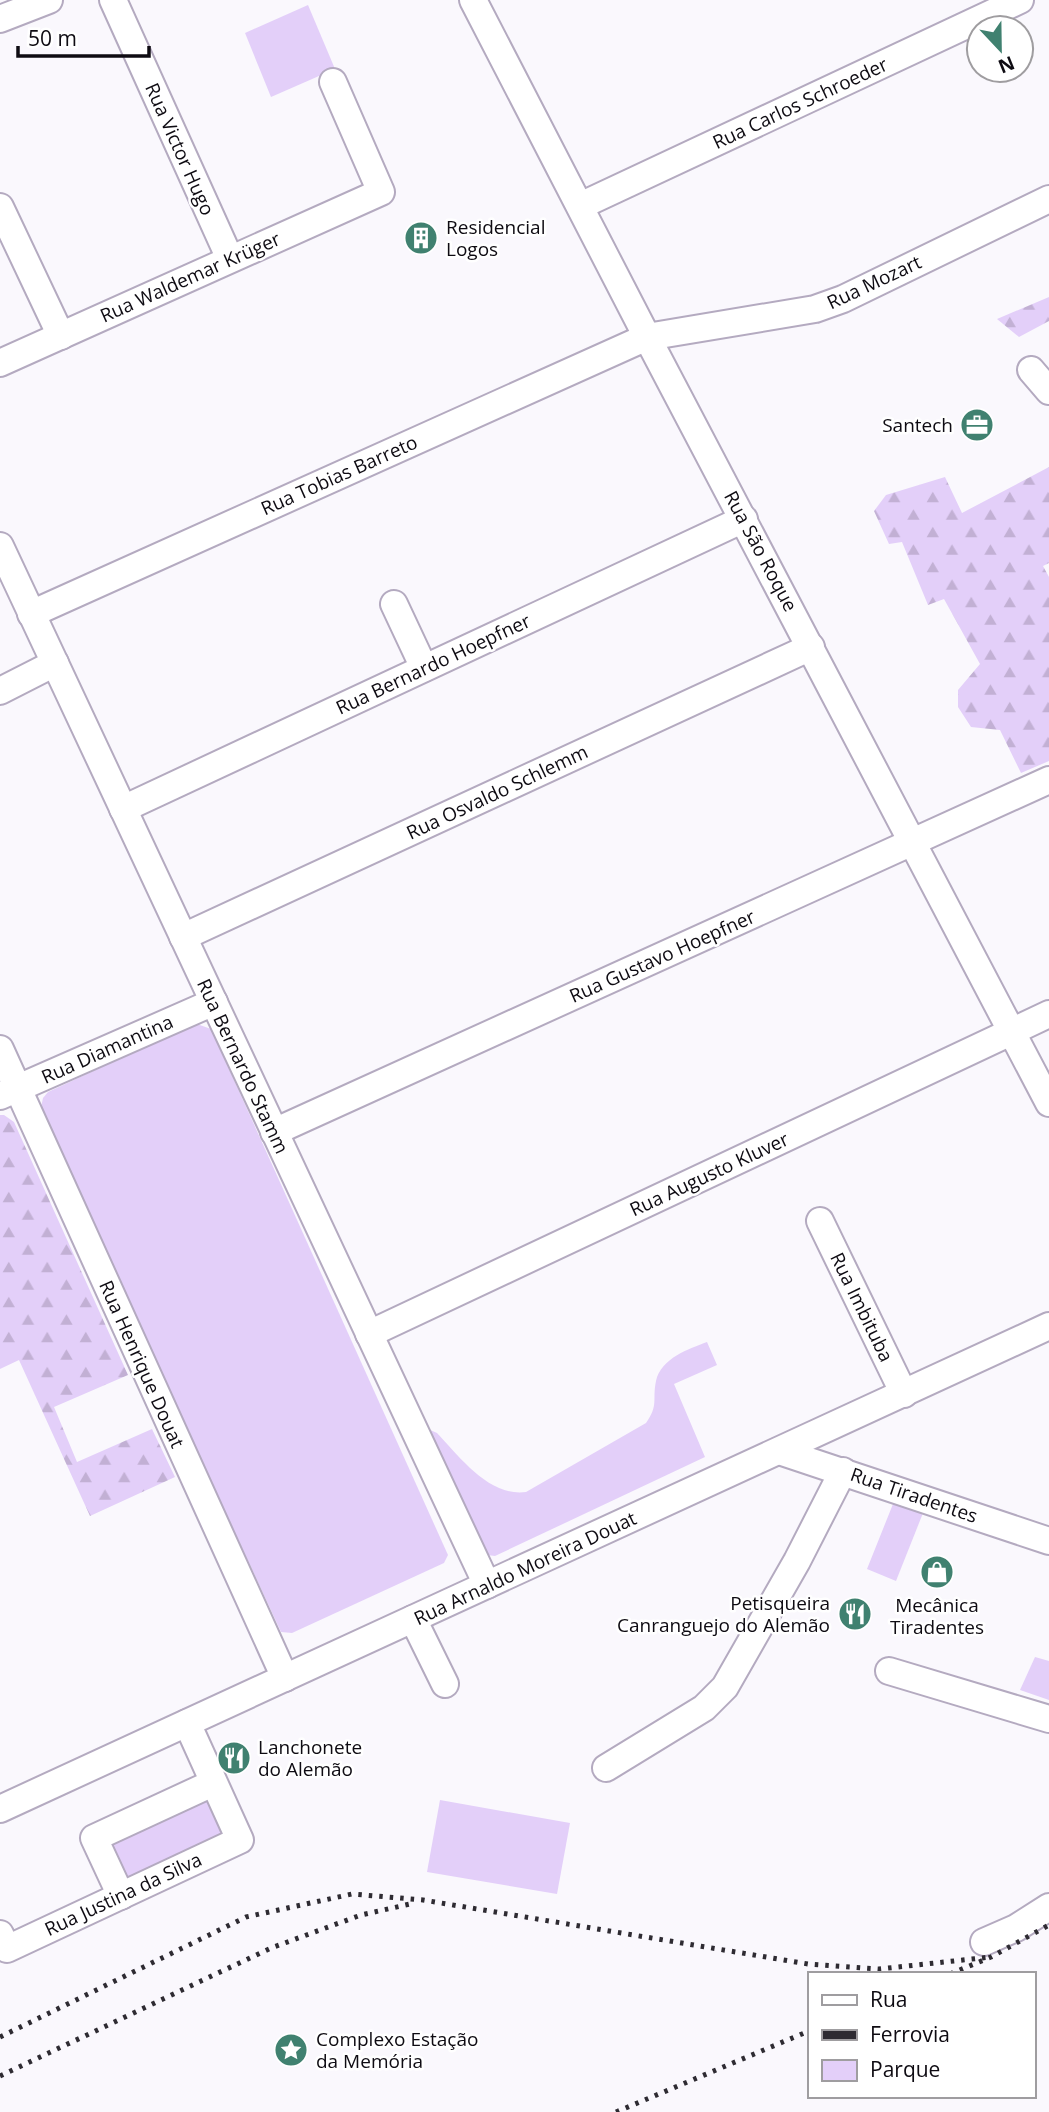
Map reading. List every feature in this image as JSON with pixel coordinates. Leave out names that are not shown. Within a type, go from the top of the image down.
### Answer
[{"type":"street","points":[[0,19],[49,0]]},
{"type":"street","name":"Rua Victor Hugo","points":[[113,0],[230,259]]},
{"type":"street","name":"Rua São Roque","points":[[472,0],[1049,1103]]},
{"type":"street","name":"Rua Carlos Schroeder","points":[[580,206],[1020,0]]},
{"type":"street","name":"Rua Waldemar Krüger","points":[[0,363],[381,191],[333,82]]},
{"type":"street","name":"Rua Mozart","points":[[647,337],[816,309],[843,299],[1049,199]]},
{"type":"street","points":[[0,206],[61,335]]},
{"type":"street","name":"Rua Tobias Barreto","points":[[32,614],[647,337]]},
{"type":"street","points":[[1031,370],[1049,391]]},
{"type":"street","name":"Rua Bernardo Hoepfner","points":[[123,809],[744,519]]},
{"type":"street","name":"Rua Bernardo Stamm","points":[[0,546],[487,1585]]},
{"type":"street","points":[[394,604],[424,668]]},
{"type":"street","name":"Rua Osvaldo Schlemm","points":[[183,937],[811,647]]},
{"type":"street","points":[[0,691],[55,663]]},
{"type":"street","name":"Rua Gustavo Hoepfner","points":[[274,1132],[1049,780]]},
{"type":"street","name":"Rua Diamantina","points":[[9,1093],[214,1002]]},
{"type":"street","name":"Rua Augusto Kluver","points":[[369,1334],[1049,1014]]},
{"type":"street","name":"Rua Henrique Douat","points":[[0,1049],[9,1093],[285,1678]]},
{"type":"street","name":"Rua Imbituba","points":[[820,1221],[904,1394]]},
{"type":"street","name":"Rua Arnaldo Moreira Douat","points":[[0,1809],[1049,1326]]},
{"type":"street","points":[[606,1768],[704,1708],[725,1686],[797,1561],[842,1471],[832,1444],[833,1433],[840,1423]]},
{"type":"street","name":"Rua Tiradentes","points":[[779,1451],[1049,1541]]},
{"type":"street","points":[[413,1619],[445,1684]]},
{"type":"street","points":[[889,1671],[1049,1719]]},
{"type":"street","points":[[121,1896],[94,1838],[214,1783],[187,1723]]},
{"type":"street","name":"Rua Justina da Silva","points":[[4,1941],[121,1896],[240,1840],[214,1783]]},
{"type":"street","points":[[984,1942],[1016,1928],[1049,1907]]},
{"type":"green space","points":[[308,5],[335,69],[271,97],[245,33]]},
{"type":"green space","points":[[1049,297],[1049,321],[1019,337],[997,319]]},
{"type":"green space","points":[[1049,467],[1049,563],[1043,566],[1049,577],[1049,761],[1021,773],[1000,730],[971,727],[958,707],[958,690],[980,664],[944,599],[928,605],[902,542],[889,544],[874,511],[886,495],[945,477],[962,513]]},
{"type":"green space","points":[[197,1024],[211,1029],[448,1555],[444,1563],[292,1633],[281,1632],[40,1112],[43,1098],[48,1092]]},
{"type":"green space","points":[[0,1115],[14,1122],[128,1375],[54,1407],[77,1462],[152,1429],[175,1477],[90,1516],[19,1360],[0,1369]]},
{"type":"green space","points":[[707,1342],[717,1365],[674,1384],[705,1457],[495,1556],[487,1555],[428,1429],[437,1433],[466,1464],[488,1482],[512,1492],[526,1492],[646,1423],[654,1407],[656,1381],[664,1366],[677,1356]]},
{"type":"green space","points":[[893,1504],[923,1513],[896,1581],[867,1569]]},
{"type":"green space","points":[[1035,1657],[1049,1661],[1049,1700],[1020,1690]]},
{"type":"green space","points":[[206,1795],[228,1837],[129,1884],[108,1839]]},
{"type":"green space","points":[[440,1800],[570,1823],[557,1894],[427,1872]]},
{"type":"railway","points":[[0,2037],[246,1917],[352,1894],[423,1900],[808,1964],[879,1969],[991,1957]]},
{"type":"railway","points":[[0,2076],[271,1948],[361,1915],[410,1904]]},
{"type":"railway","points":[[955,1972],[991,1957],[1049,1925]]},
{"type":"railway","points":[[616,2112],[808,2031]]},
{"type":"place","name":"Residencial Logos","points":[[421,238]]},
{"type":"place","name":"Santech","points":[[977,425]]},
{"type":"place","name":"Mecânica Tiradentes","points":[[937,1572]]},
{"type":"place","name":"Petisqueira Canranguejo do Alemão","points":[[855,1614]]},
{"type":"place","name":"Lanchonete do Alemão","points":[[234,1758]]},
{"type":"place","name":"Complexo Estação da Memória","points":[[291,2050]]}]
